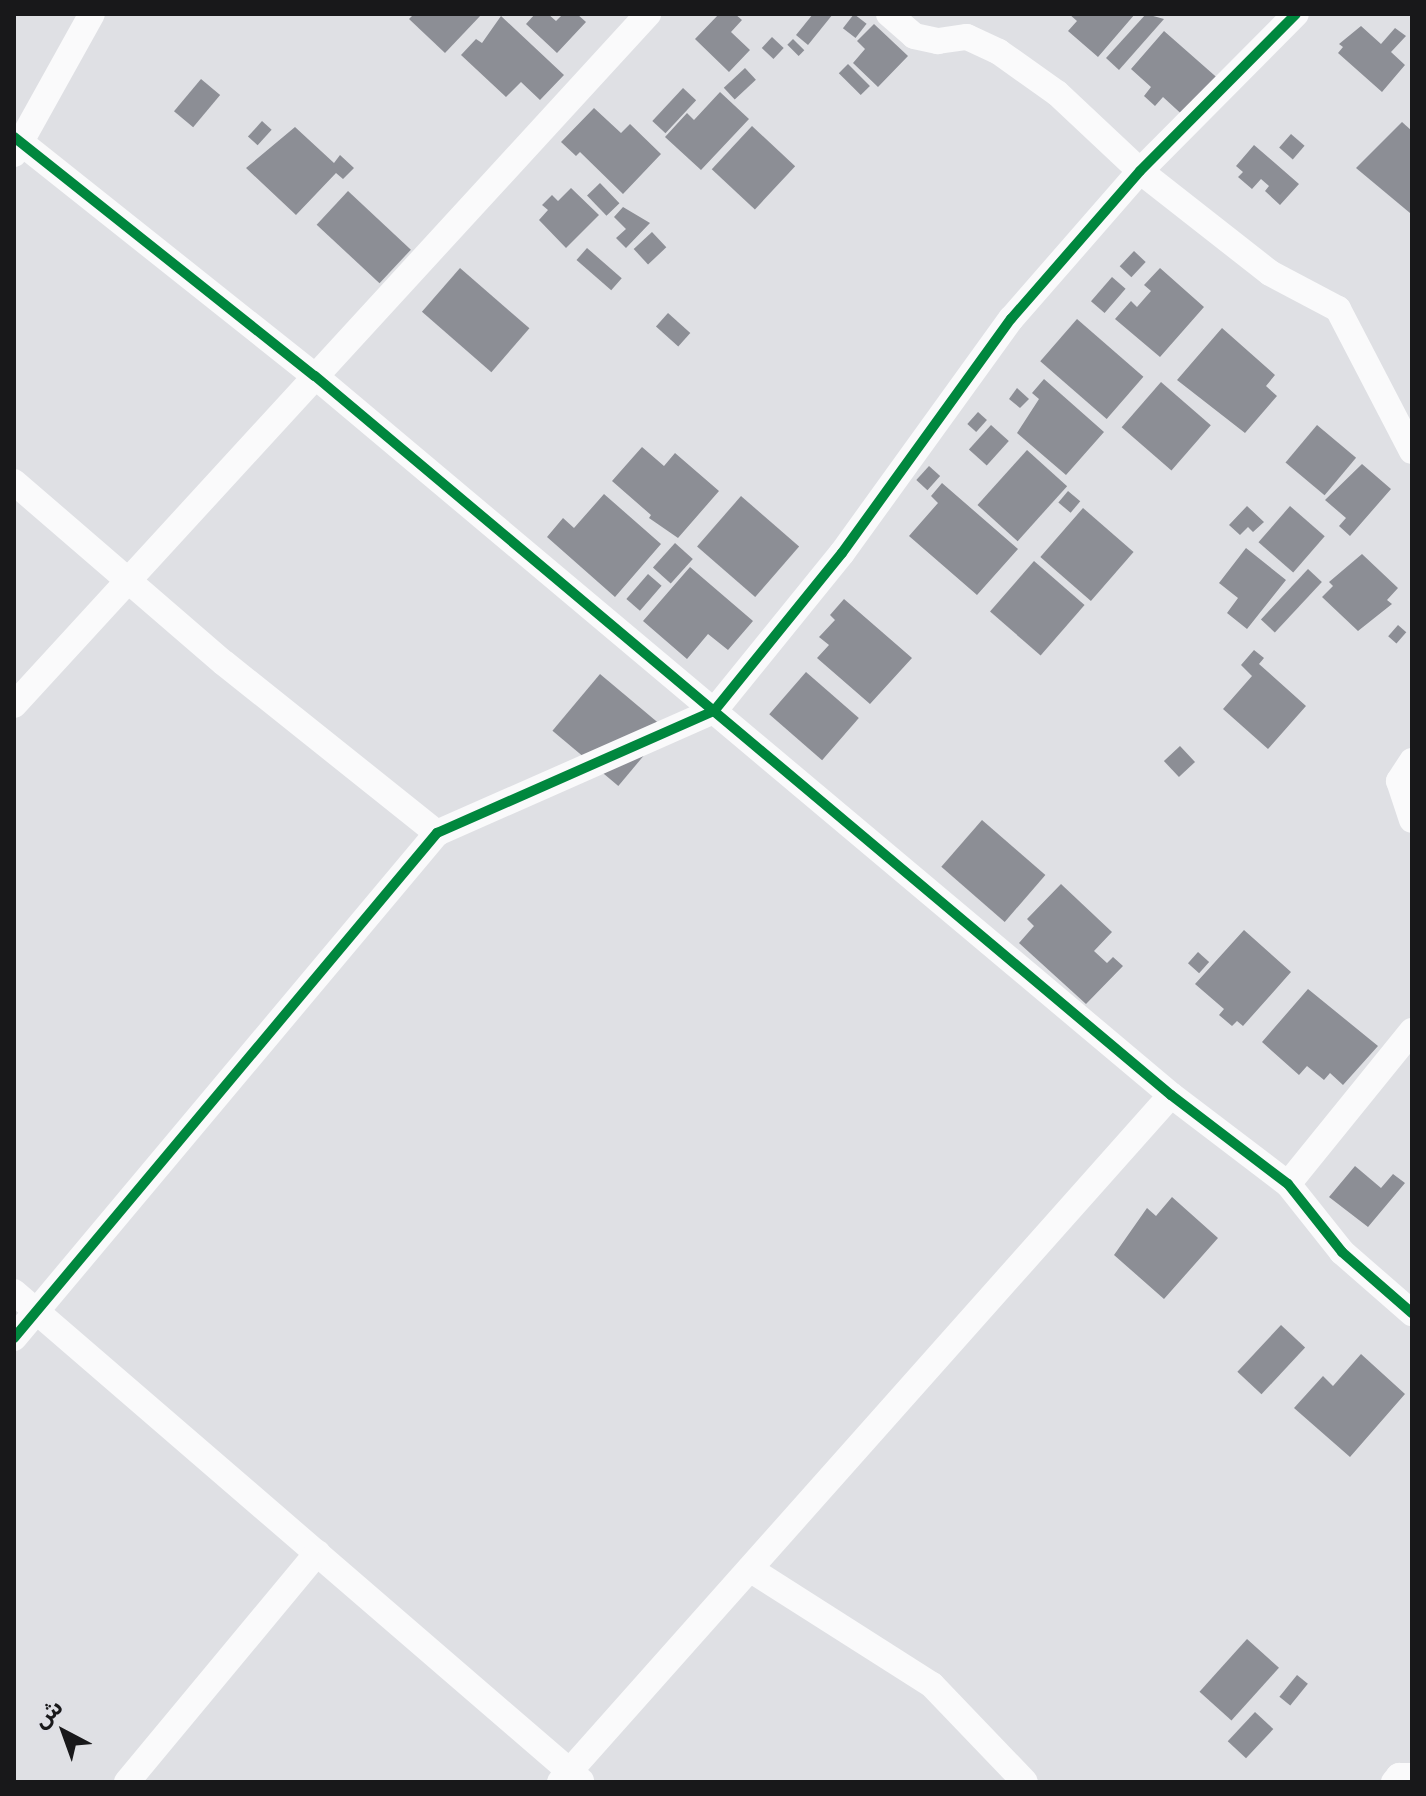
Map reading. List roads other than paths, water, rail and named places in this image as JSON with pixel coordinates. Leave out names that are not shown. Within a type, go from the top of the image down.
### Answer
[{"type":"street","points":[[92,14],[17,145],[315,376],[1171,1095],[1288,1184],[1342,1252],[1412,1313]]},
{"type":"street","points":[[14,705],[648,14]]},
{"type":"street","points":[[889,14],[914,36],[938,41],[967,37],[999,52],[1057,93],[1140,171],[1270,273],[1338,309],[1412,451]]},
{"type":"street","points":[[14,1338],[437,833],[714,711],[842,553],[1011,319],[1140,171],[1296,14]]},
{"type":"street","points":[[14,482],[127,580],[437,833]]},
{"type":"street","points":[[1412,761],[1399,781],[1412,820]]},
{"type":"street","points":[[1288,1184],[1412,1031]]},
{"type":"street","points":[[14,1292],[317,1553],[570,1778],[1171,1095]]},
{"type":"street","points":[[127,1782],[317,1553]]},
{"type":"street","points":[[753,1571],[932,1685],[1025,1782]]},
{"type":"street","points":[[1394,1782],[1399,1776],[1412,1776]]}]
